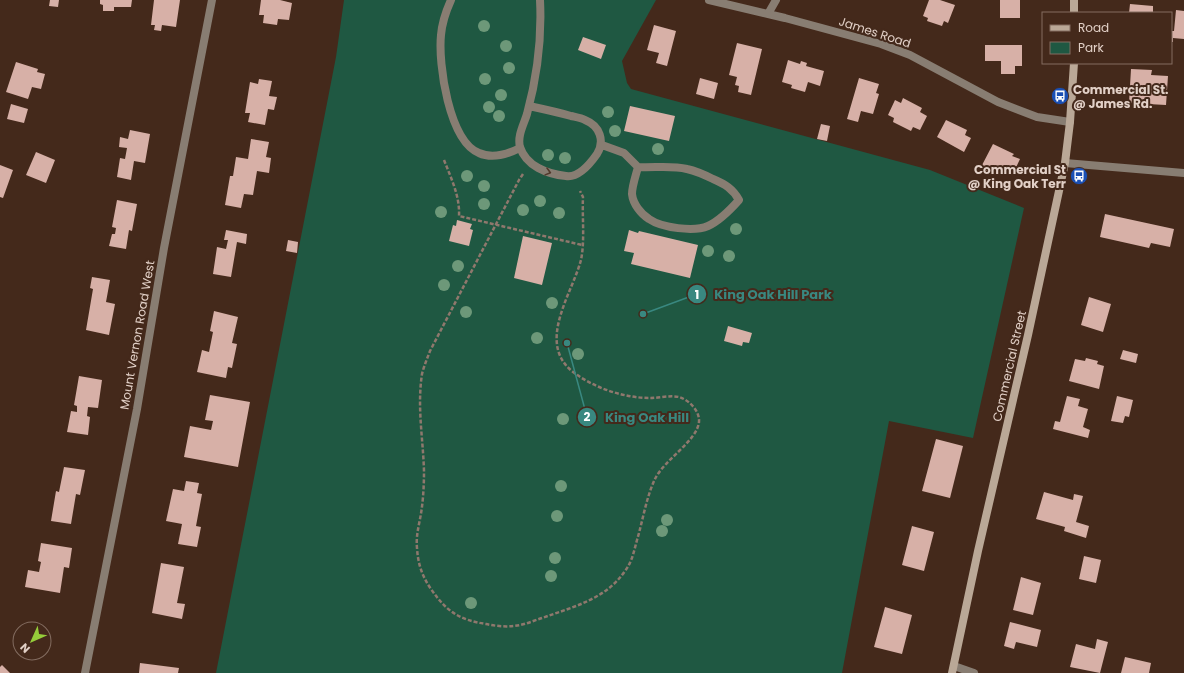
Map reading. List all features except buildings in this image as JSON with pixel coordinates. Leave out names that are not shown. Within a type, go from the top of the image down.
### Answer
[{"type":"main road","points":[[1074,0],[1074,12]]},
{"type":"main road","name":"Commercial Street","points":[[953,670],[978,551],[1030,328],[1065,163],[1070,122],[1074,64]]},
{"type":"street","name":"Mount Vernon Road West","points":[[85,673],[137,409],[166,241],[212,0]]},
{"type":"street","points":[[451,0],[445,15],[441,35],[442,75],[452,117],[462,138],[472,150],[486,156],[502,154],[520,148]]},
{"type":"street","points":[[529,106],[585,120],[595,126],[600,135],[602,145],[596,155],[582,171],[570,176],[564,176],[540,170],[533,166],[520,148],[519,138],[529,106],[535,79],[541,20],[540,0]]},
{"type":"street","name":"James Road","points":[[709,0],[881,44],[910,55],[998,102],[1037,117],[1070,122]]},
{"type":"street","points":[[768,14],[776,0]]},
{"type":"street","points":[[602,145],[624,153],[638,168],[658,167],[686,169],[702,173],[723,183],[731,189],[739,200],[730,210],[710,225],[698,229],[686,229],[657,223],[649,219],[635,203],[632,194],[638,168]]},
{"type":"street","points":[[1065,163],[1184,173]]},
{"type":"street","points":[[953,670],[974,673]]},
{"type":"path","points":[[444,160],[455,189],[459,216],[495,226],[582,245]]},
{"type":"path","points":[[523,174],[518,180],[430,351],[423,371],[420,395],[420,423],[424,473],[417,535],[417,548],[420,567],[425,579],[438,600],[448,610],[471,622],[498,627],[525,624],[588,601],[613,586],[628,568],[633,556],[650,491],[656,477],[664,466],[691,438],[697,429],[699,420],[696,411],[687,401],[679,397],[638,397],[612,392],[573,372],[563,361],[557,350],[556,336],[560,316],[581,257],[583,197],[580,191]]},
{"type":"green space","points":[[344,0],[656,0],[622,61],[627,83],[631,89],[930,170],[1024,208],[973,438],[889,421],[842,673],[216,673],[336,57]]},
{"type":"place","name":"Commercial St. @ James Rd.","points":[[1060,96]]},
{"type":"place","name":"Commercial St @ King Oak Terr","points":[[1079,176]]},
{"type":"place","name":"King Oak Hill Park","points":[[643,314]]},
{"type":"place","name":"King Oak Hill","points":[[567,343]]}]
